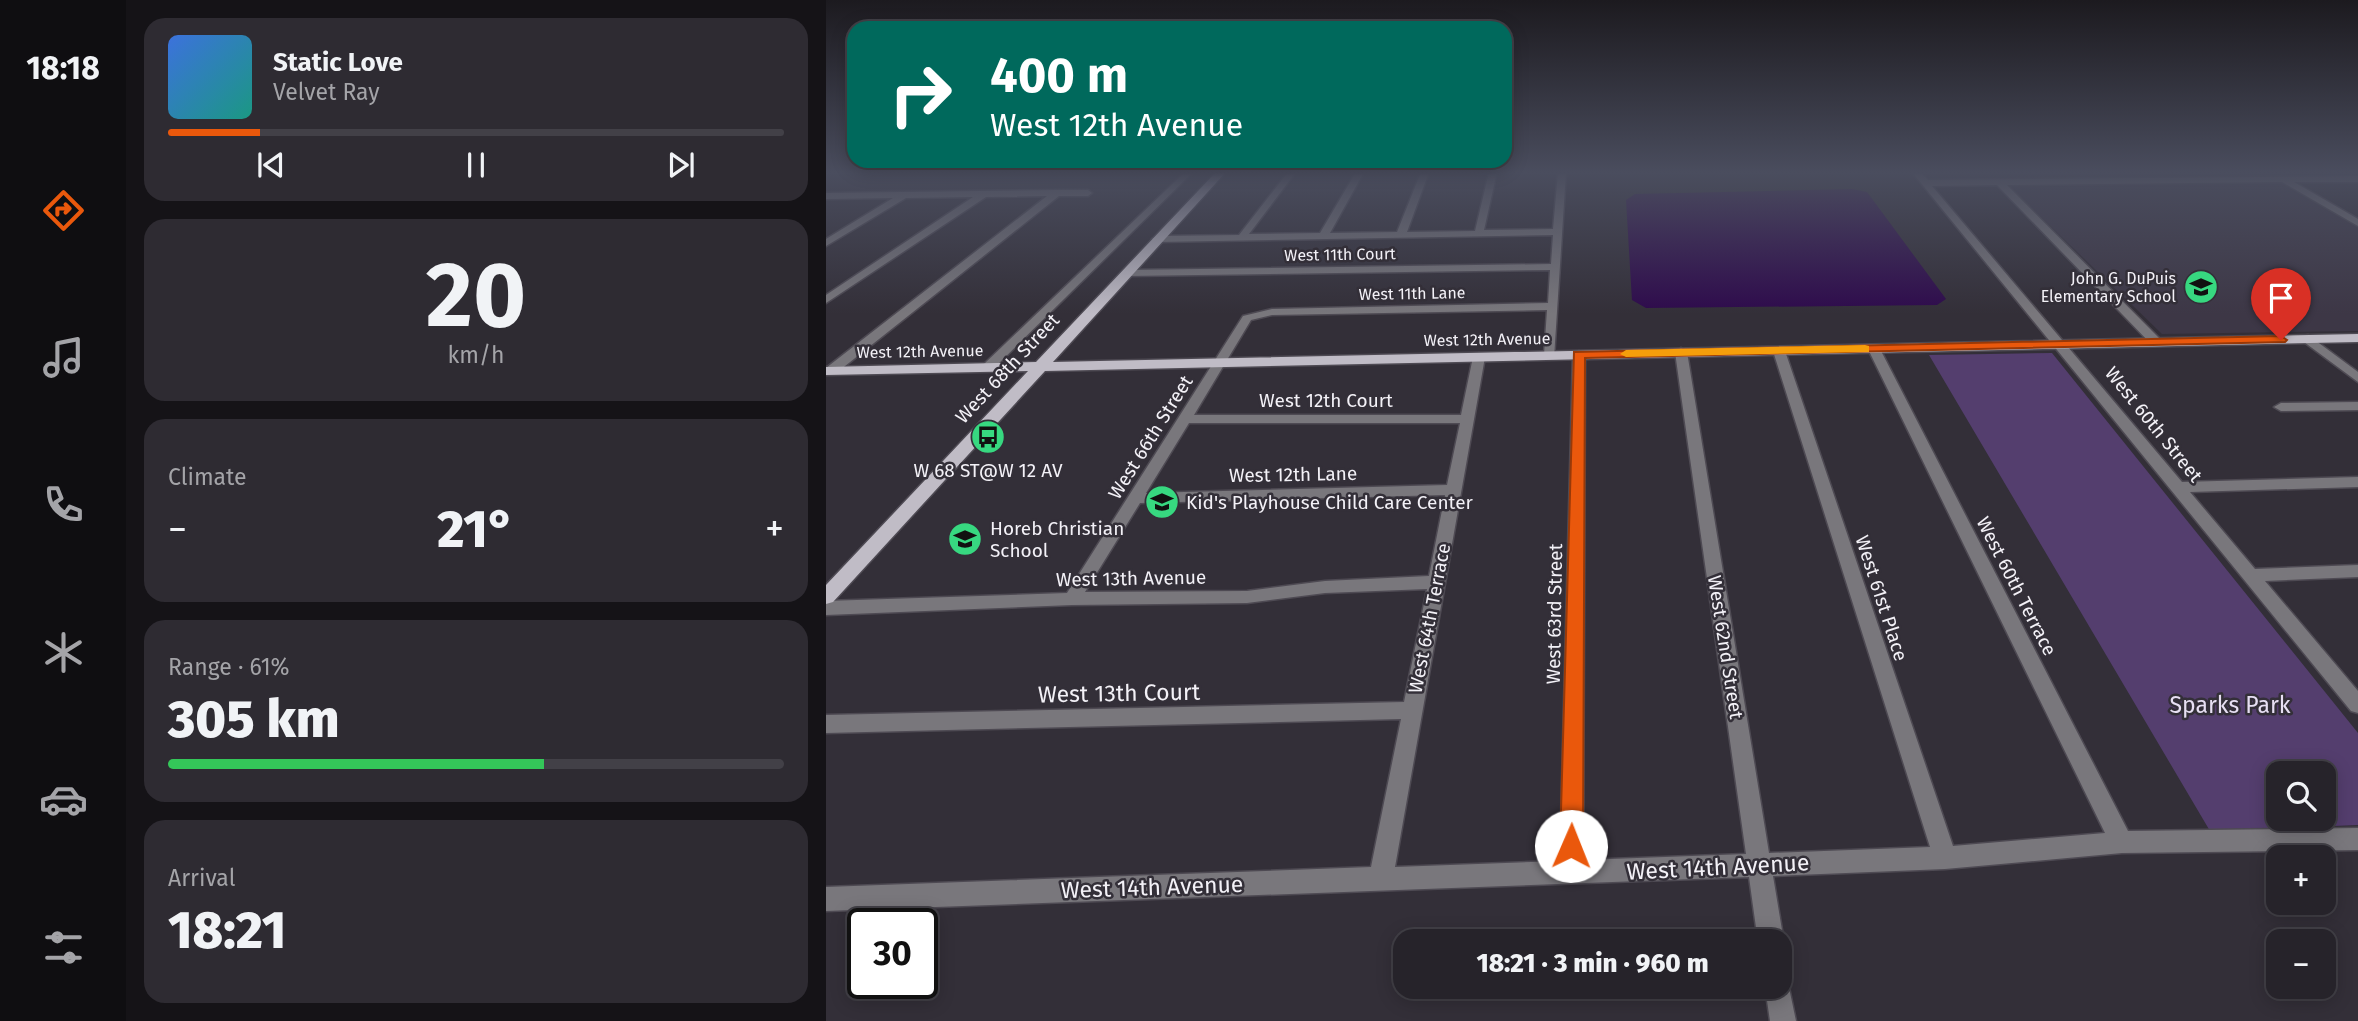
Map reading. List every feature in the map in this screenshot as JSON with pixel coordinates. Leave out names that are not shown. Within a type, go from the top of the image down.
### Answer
[{"type":"main road","name":"West 68th Street","points":[[826,597],[1175,220]]},
{"type":"main road","name":"West 12th Avenue","points":[[828,371],[2358,338]]},
{"type":"street","points":[[826,243],[864,220]]},
{"type":"street","points":[[826,300],[946,220]]},
{"type":"street","points":[[828,371],[1023,220]]},
{"type":"street","name":"West 68th Street","points":[[988,367],[1140,220]]},
{"type":"street","points":[[1242,237],[1255,220]]},
{"type":"street","points":[[1323,236],[1332,220]]},
{"type":"street","points":[[1401,234],[1407,220]]},
{"type":"street","points":[[1479,233],[1482,220]]},
{"type":"street","points":[[1550,355],[1559,220]]},
{"type":"street","name":"West 60th Street","points":[[1956,220],[2250,575],[2350,684],[2358,705]]},
{"type":"street","points":[[2036,220],[2157,343]]},
{"type":"street","points":[[1157,239],[1558,232]]},
{"type":"street","name":"West 11th Court","points":[[1126,273],[1556,267]]},
{"type":"street","name":"West 11th Lane","points":[[1272,312],[1553,306]]},
{"type":"street","name":"West 66th Street","points":[[1072,599],[1248,318],[1272,312]]},
{"type":"street","points":[[2308,339],[2358,378]]},
{"type":"street","name":"West 60th Terrace","points":[[1874,349],[2123,842]]},
{"type":"street","name":"West 62nd Street","points":[[1681,352],[1769,929]]},
{"type":"street","name":"West 61st Place","points":[[1779,352],[1945,858]]},
{"type":"street","name":"West 63rd Street","points":[[1571,873],[1579,355]]},
{"type":"street","name":"West 64th Terrace","points":[[1381,879],[1479,357]]},
{"type":"street","points":[[2281,407],[2358,406]]},
{"type":"street","name":"West 12th Court","points":[[1185,419],[1466,419]]},
{"type":"street","points":[[2178,487],[2358,482]]},
{"type":"street","name":"West 12th Lane","points":[[1134,498],[1453,490]]},
{"type":"street","points":[[2250,575],[2358,571]]},
{"type":"street","name":"West 13th Avenue","points":[[826,608],[1072,599],[1247,597],[1325,587],[1436,582]]},
{"type":"street","name":"West 13th Court","points":[[826,724],[1412,710]]},
{"type":"street","name":"West 14th Avenue","points":[[826,899],[1945,858],[2123,842],[2358,839]]},
{"type":"street","points":[[1780,999],[1783,1021]]},
{"type":"shaded area","points":[[1627,220],[1887,220],[1946,299],[1937,305],[1646,308],[1632,300]]},
{"type":"shaded area","points":[[2044,220],[2345,220],[2358,227],[2358,331],[2162,334]]},
{"type":"green space","name":"Sparks Park","points":[[2052,353],[2358,733],[2358,825],[2336,826],[2336,761],[2266,761],[2266,829],[2210,831],[1929,355]]},
{"type":"slow traffic","points":[[1626,354],[1865,349]]},
{"type":"place","name":"John G. DuPuis Elementary School","points":[[2201,287]]},
{"type":"place","name":"W 68 ST@W 12 AV","points":[[988,437]]},
{"type":"place","name":"Kid's Playhouse Child Care Center","points":[[1162,502]]},
{"type":"place","name":"Horeb Christian School","points":[[965,539]]},
{"type":"route","points":[[1571,846],[1579,355],[2281,340]]}]
